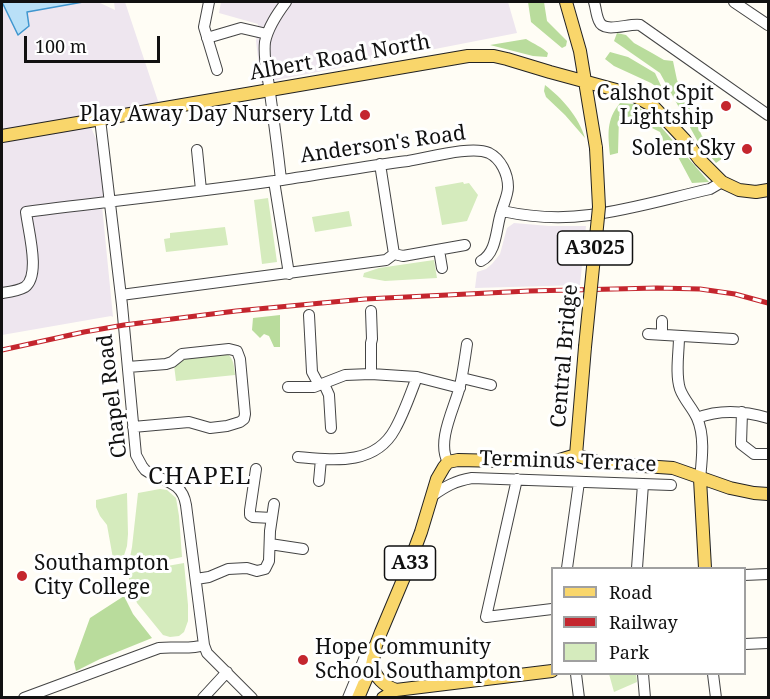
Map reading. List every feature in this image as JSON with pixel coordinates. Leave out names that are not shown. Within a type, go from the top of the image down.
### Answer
[{"type":"main road","name":"A3025","points":[[566,2],[580,51],[585,82]]},
{"type":"main road","name":"Albert Road North","points":[[2,136],[481,55],[507,59],[631,94],[653,106],[722,182]]},
{"type":"main road","name":"Central Bridge","points":[[576,455],[599,207],[596,148],[585,82]]},
{"type":"main road","points":[[722,182],[739,190],[756,192],[768,190]]},
{"type":"main road","name":"Terminus Terrace","points":[[448,462],[458,460],[556,461],[576,455],[600,463],[673,468],[730,488],[768,494]]},
{"type":"main road","name":"A33","points":[[358,698],[372,665],[376,645],[421,532],[440,472],[448,462]]},
{"type":"main road","points":[[700,479],[705,567]]},
{"type":"main road","points":[[372,665],[383,684],[396,690]]},
{"type":"main road","points":[[383,698],[396,690],[551,670]]},
{"type":"street","points":[[209,2],[204,27],[217,70]]},
{"type":"street","points":[[286,2],[267,34],[265,66],[270,89],[289,274]]},
{"type":"street","points":[[594,2],[598,20],[603,27],[640,25],[768,115]]},
{"type":"street","points":[[734,2],[768,25]]},
{"type":"street","points":[[207,38],[241,28],[267,34]]},
{"type":"street","name":"Chapel Road","points":[[100,119],[111,201],[136,455],[149,473],[173,484],[185,500],[204,645]]},
{"type":"street","points":[[197,150],[201,190]]},
{"type":"street","name":"Anderson's Road","points":[[2,293],[24,288],[30,282],[33,269],[26,212],[278,180],[471,150],[488,152],[502,164],[508,188],[502,211]]},
{"type":"street","points":[[380,164],[394,254]]},
{"type":"street","points":[[481,261],[487,258],[493,248],[502,211],[545,216],[591,215],[710,189],[722,182]]},
{"type":"street","points":[[121,295],[386,260],[394,254],[403,256],[465,245]]},
{"type":"street","points":[[439,250],[442,268]]},
{"type":"street","points":[[371,311],[371,374]]},
{"type":"street","points":[[309,315],[312,372],[329,395],[332,428]]},
{"type":"street","points":[[662,321],[662,335]]},
{"type":"street","points":[[648,334],[733,339]]},
{"type":"street","points":[[679,337],[679,381],[683,396],[697,418],[702,449],[700,479]]},
{"type":"street","points":[[718,338],[718,351]]},
{"type":"street","points":[[448,462],[445,453],[446,431],[461,383],[467,344]]},
{"type":"street","points":[[128,366],[166,364],[182,354],[229,349],[237,351],[240,359],[244,414],[244,419],[240,422],[210,428],[189,422],[133,427]]},
{"type":"street","points":[[288,387],[308,388],[336,377],[371,374],[491,385]]},
{"type":"street","points":[[298,457],[339,460],[356,458],[379,447],[395,430],[417,377]]},
{"type":"street","points":[[697,418],[708,414],[742,412],[768,417]]},
{"type":"street","points":[[742,412],[741,444],[754,454],[768,454]]},
{"type":"street","points":[[319,481],[321,459]]},
{"type":"street","points":[[256,469],[250,513],[253,517],[272,518]]},
{"type":"street","name":"Terminus Terrace","points":[[432,496],[445,486],[472,478],[671,485]]},
{"type":"street","points":[[517,479],[486,617],[551,609]]},
{"type":"street","points":[[567,567],[579,482]]},
{"type":"street","points":[[637,567],[643,484]]},
{"type":"street","points":[[196,579],[212,576],[228,569],[263,570],[268,564],[274,504]]},
{"type":"street","points":[[270,544],[303,549]]},
{"type":"street","points":[[746,575],[768,574]]},
{"type":"street","points":[[746,644],[768,643]]},
{"type":"street","points":[[24,698],[159,648],[194,648],[204,645],[210,656],[252,698]]},
{"type":"street","points":[[348,698],[367,652],[376,645]]},
{"type":"street","points":[[203,698],[227,672]]},
{"type":"street","points":[[576,675],[579,698]]},
{"type":"street","points":[[643,675],[645,698]]},
{"type":"street","points":[[713,675],[716,698]]},
{"type":"shaded area","points":[[2,2],[18,34],[27,12],[83,2],[98,2],[115,10],[114,2],[125,2],[159,104],[2,131]]},
{"type":"shaded area","points":[[221,2],[508,2],[517,33],[261,83],[256,41],[258,24],[219,13]]},
{"type":"shaded area","points":[[90,125],[96,139],[108,205],[102,206],[113,317],[2,335],[2,143]]},
{"type":"shaded area","points":[[514,223],[586,226],[580,285],[475,288],[477,272],[486,269],[500,254],[507,228]]},
{"type":"green space","points":[[528,2],[544,2],[547,21],[567,41],[566,46],[562,48],[531,22]]},
{"type":"green space","points":[[617,33],[626,35],[634,43],[664,60],[673,61],[677,80],[702,136],[726,153],[723,158],[716,163],[697,140],[660,73],[614,41]]},
{"type":"green space","points":[[526,39],[546,51],[547,57],[533,56],[490,45]]},
{"type":"green space","points":[[610,52],[628,57],[655,73],[664,92],[651,83],[614,66],[605,59]]},
{"type":"green space","points":[[545,85],[569,108],[585,138],[546,97]]},
{"type":"green space","points":[[620,103],[635,104],[655,120],[709,182],[692,183],[677,155],[665,145],[660,132],[630,117],[619,116],[618,153],[610,155],[610,121]]},
{"type":"green space","points":[[463,182],[464,184],[469,183],[478,195],[467,221],[442,225],[435,187]]},
{"type":"green space","points":[[268,198],[277,262],[262,264],[254,200]]},
{"type":"green space","points":[[349,211],[352,226],[315,232],[312,217]]},
{"type":"green space","points":[[225,227],[228,245],[166,252],[164,239],[170,238],[170,233]]},
{"type":"green space","points":[[434,260],[437,278],[385,281],[363,277],[364,273],[379,268]]},
{"type":"green space","points":[[280,315],[280,347],[274,347],[269,336],[264,334],[260,338],[252,330],[253,318]]},
{"type":"green space","points":[[226,353],[232,360],[235,375],[176,381],[174,365],[182,358]]},
{"type":"green space","points":[[167,490],[176,498],[182,557],[128,568],[138,493]]},
{"type":"green space","points":[[127,493],[127,546],[120,568],[116,568],[107,525],[96,507],[96,500]]},
{"type":"green space","points":[[184,563],[188,621],[184,632],[179,636],[170,637],[163,635],[137,603],[128,573]]},
{"type":"green space","points":[[124,596],[133,614],[152,638],[76,671],[74,662],[90,618]]},
{"type":"green space","points":[[609,675],[636,675],[637,682],[614,692]]},
{"type":"water","points":[[2,2],[83,2],[27,12],[29,26],[18,35]]},
{"type":"railway","points":[[2,350],[124,325],[236,311],[365,299],[529,291],[657,288],[700,289],[735,294],[768,303]]},
{"type":"place","name":"Calshot Spit Lightship","points":[[726,106]]},
{"type":"place","name":"Play Away Day Nursery Ltd","points":[[365,115]]},
{"type":"place","name":"Solent Sky","points":[[747,149]]},
{"type":"place","name":"Southampton City College","points":[[22,576]]},
{"type":"place","name":"Hope Community School Southampton","points":[[303,660]]},
{"type":"district","name":"CHAPEL","points":[[200,477]]}]
